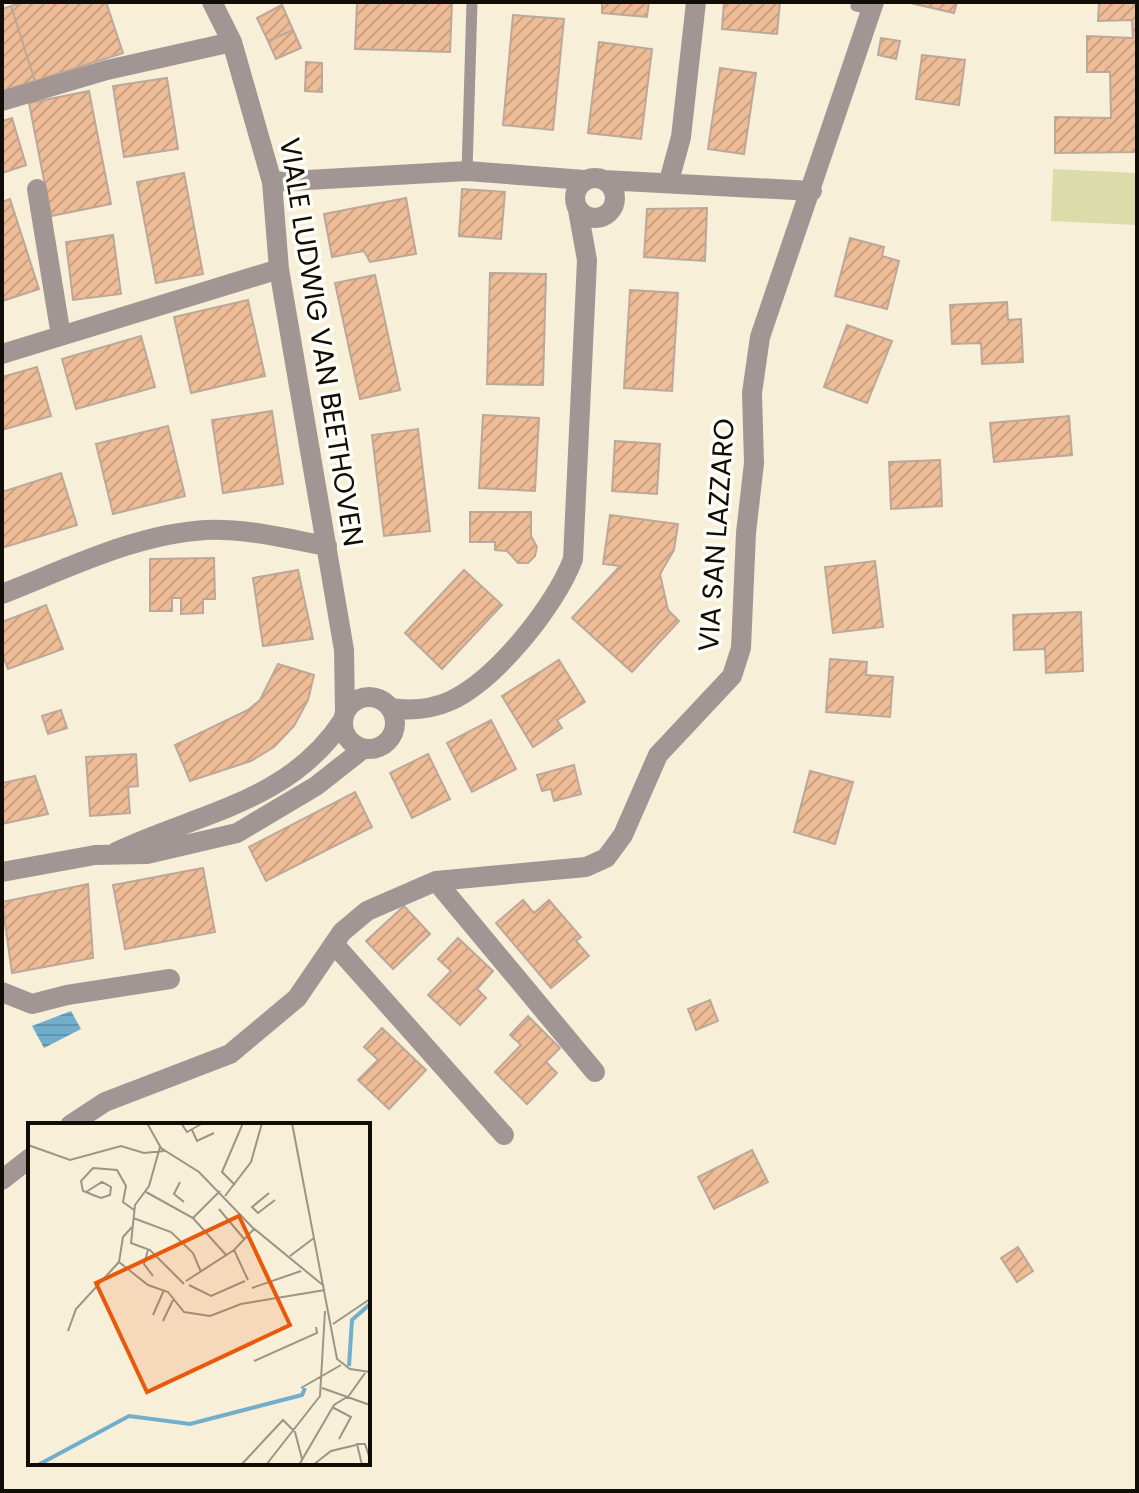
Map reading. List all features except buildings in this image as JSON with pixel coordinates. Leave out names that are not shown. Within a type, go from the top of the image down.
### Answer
[{"type":"street","name":"VIALE LUDWIG VAN BEETHOVEN","points":[[212,2],[232,42],[272,182],[279,269],[344,650],[344,716]]},
{"type":"street","points":[[669,181],[681,137],[696,2]]},
{"type":"street","name":"VIA SAN LAZZARO","points":[[73,1123],[105,1102],[230,1054],[297,998],[334,944],[367,911],[436,881],[586,867],[606,858],[623,835],[658,755],[732,676],[741,648],[746,533],[754,463],[752,393],[760,337],[812,191],[868,6]]},
{"type":"street","points":[[2,101],[107,70],[232,42]]},
{"type":"street","points":[[272,182],[467,171],[812,191]]},
{"type":"street","points":[[528,175],[596,218],[608,213],[615,202],[640,189],[669,181]]},
{"type":"street","points":[[594,180],[613,189],[615,202]]},
{"type":"street","points":[[113,854],[149,836],[247,802],[285,781],[333,735],[344,716],[363,697],[428,708],[451,701],[480,681],[553,599],[573,559],[587,260],[576,191],[594,180]]},
{"type":"street","points":[[37,189],[61,336]]},
{"type":"street","points":[[2,354],[279,269]]},
{"type":"street","points":[[2,594],[131,544],[205,530],[266,534],[327,546]]},
{"type":"street","name":"VIALE LUDWIG VAN BEETHOVEN","points":[[344,650],[356,672],[385,703]]},
{"type":"street","points":[[2,872],[113,854],[147,854],[237,833],[316,786],[363,749],[380,747],[392,734],[395,725],[385,703]]},
{"type":"street","points":[[344,716],[345,735],[363,749]]},
{"type":"street","points":[[436,881],[595,1072]]},
{"type":"street","points":[[334,944],[504,1135]]},
{"type":"street","points":[[2,992],[32,1004],[67,995],[170,979]]},
{"type":"street","points":[[2,1180],[28,1160]]},
{"type":"lane","points":[[467,171],[472,2]]},
{"type":"green space","points":[[1053,169],[1137,173],[1137,225],[1051,221]]},
{"type":"water","points":[[71,1011],[81,1029],[44,1048],[32,1026]]}]
